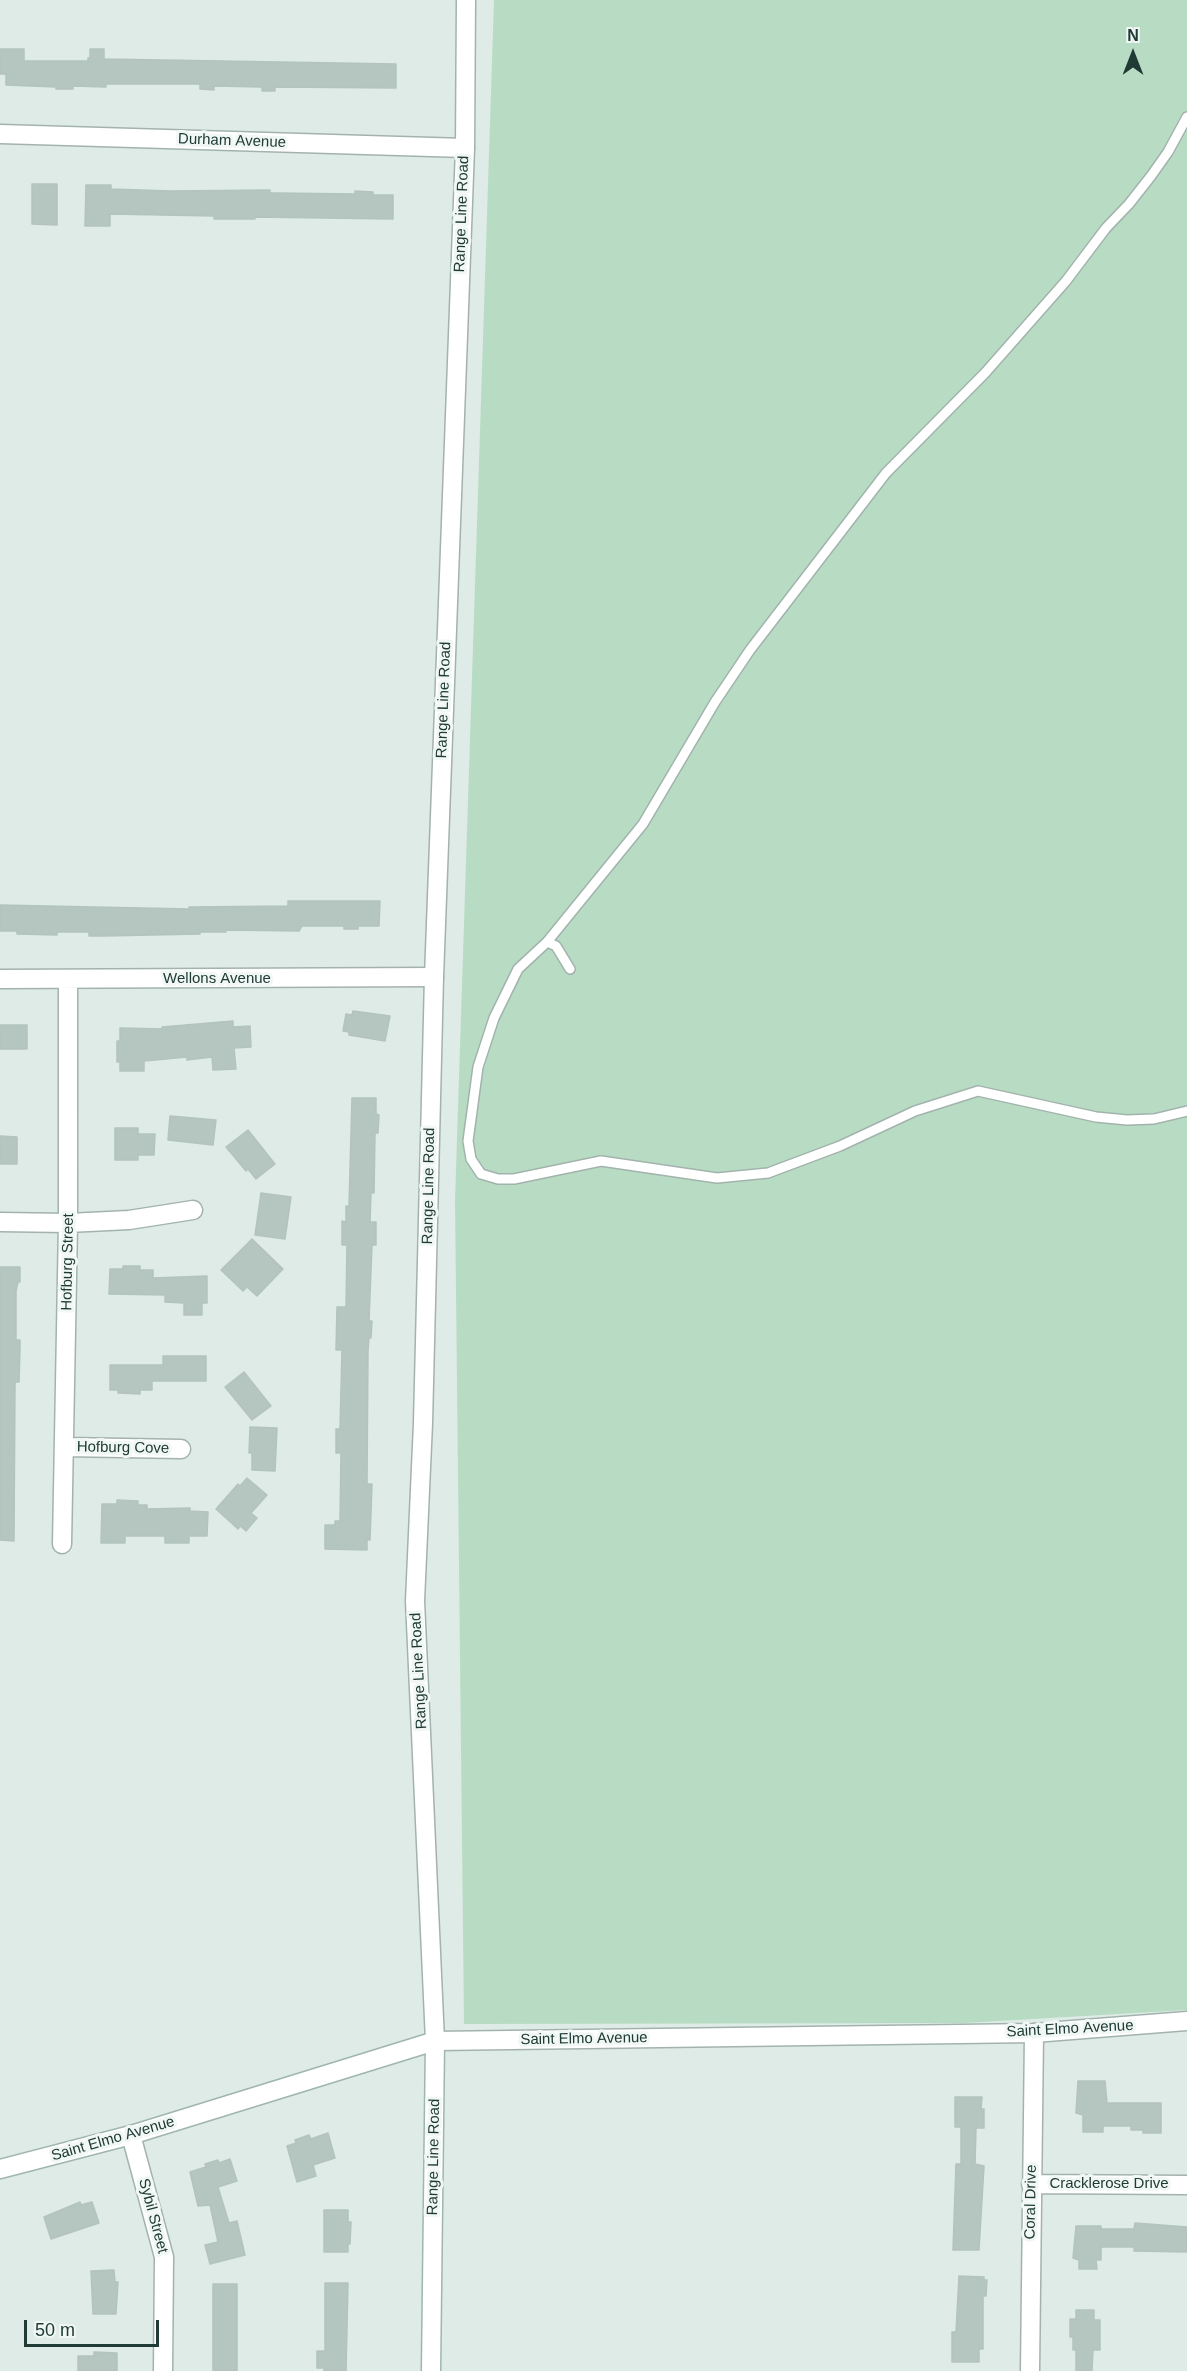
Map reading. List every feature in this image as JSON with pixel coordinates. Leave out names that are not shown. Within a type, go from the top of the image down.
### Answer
[{"type":"street","name":"Range Line Road","points":[[431,2371],[435,2041],[416,1602],[423,1424],[434,977],[465,148],[466,0]]},
{"type":"street","name":"Durham Avenue","points":[[0,134],[465,148]]},
{"type":"street","name":"Wellons Avenue","points":[[0,979],[434,977]]},
{"type":"street","name":"Hofburg Street","points":[[62,1544],[68,1223],[68,980]]},
{"type":"street","points":[[0,1222],[68,1223],[129,1220],[193,1210]]},
{"type":"street","name":"Hofburg Cove","points":[[65,1447],[181,1449]]},
{"type":"street","name":"Saint Elmo Avenue","points":[[0,2169],[131,2135],[435,2041],[1034,2032],[1187,2021]]},
{"type":"street","name":"Coral Drive","points":[[1030,2371],[1034,2032]]},
{"type":"street","name":"Sybil Street","points":[[131,2135],[164,2257],[163,2371]]},
{"type":"street","name":"Cracklerose Drive","points":[[1031,2184],[1187,2185]]},
{"type":"lane","points":[[1187,117],[1168,152],[1151,176],[1130,204],[1106,228],[1066,281],[985,374],[886,473],[750,650],[643,824],[547,942],[518,969],[494,1018],[478,1067],[468,1141],[471,1159],[481,1174],[498,1179],[514,1179],[601,1161],[717,1178],[768,1173],[840,1146],[915,1111],[978,1091],[1096,1117],[1127,1120],[1154,1119],[1187,1111]]},
{"type":"lane","points":[[547,942],[556,946],[570,969]]},
{"type":"green space","points":[[494,0],[1187,0],[1187,2010],[965,2023],[464,2024],[455,1200]]},
{"type":"building","points":[[0,49],[24,49],[24,61],[88,61],[90,49],[104,49],[104,59],[396,64],[396,88],[275,87],[275,91],[262,91],[262,87],[214,86],[214,90],[200,89],[200,84],[106,84],[106,87],[73,86],[73,89],[6,85],[6,74],[0,74]]},
{"type":"building","points":[[32,184],[57,184],[57,225],[32,224]]},
{"type":"building","points":[[86,185],[111,185],[111,189],[171,191],[270,190],[270,193],[355,194],[355,191],[373,192],[373,195],[393,195],[393,219],[255,217],[255,219],[214,219],[214,216],[110,214],[110,226],[85,226]]},
{"type":"building","points":[[288,901],[380,901],[379,926],[344,929],[344,926],[302,926],[299,931],[226,930],[226,932],[200,932],[200,934],[104,936],[89,936],[89,932],[57,932],[57,935],[17,934],[17,931],[0,931],[0,905],[189,909],[189,907],[288,906]]},
{"type":"building","points":[[353,1011],[390,1016],[385,1041],[349,1035],[349,1032],[343,1031],[346,1014],[352,1015]]},
{"type":"building","points":[[233,1021],[233,1027],[250,1026],[251,1047],[234,1048],[236,1069],[213,1070],[212,1057],[187,1060],[187,1057],[144,1061],[144,1071],[120,1071],[120,1062],[117,1062],[117,1041],[120,1041],[120,1028],[162,1029],[162,1027]]},
{"type":"building","points":[[0,1025],[27,1025],[27,1049],[0,1049]]},
{"type":"building","points":[[352,1098],[376,1098],[376,1114],[379,1115],[378,1133],[375,1133],[374,1193],[371,1193],[370,1222],[376,1222],[376,1245],[372,1245],[369,1321],[372,1321],[368,1351],[367,1484],[372,1484],[370,1540],[367,1540],[367,1550],[325,1549],[325,1525],[335,1525],[335,1521],[340,1521],[341,1453],[336,1453],[336,1429],[340,1429],[342,1350],[336,1350],[337,1307],[346,1307],[347,1245],[342,1245],[342,1221],[346,1222],[346,1206],[349,1206]]},
{"type":"building","points":[[170,1116],[216,1120],[213,1145],[168,1140]]},
{"type":"building","points":[[115,1128],[138,1128],[138,1134],[155,1134],[154,1155],[138,1155],[138,1160],[115,1160]]},
{"type":"building","points":[[248,1130],[275,1164],[256,1179],[248,1169],[246,1171],[226,1147]]},
{"type":"building","points":[[0,1136],[17,1137],[17,1164],[0,1164]]},
{"type":"building","points":[[261,1193],[291,1197],[285,1239],[255,1235]]},
{"type":"building","points":[[252,1239],[283,1269],[257,1296],[247,1287],[243,1291],[221,1270]]},
{"type":"building","points":[[123,1266],[140,1266],[140,1270],[153,1270],[153,1278],[207,1276],[207,1303],[202,1303],[202,1315],[184,1315],[184,1303],[165,1302],[165,1295],[109,1294],[110,1269],[123,1269]]},
{"type":"building","points":[[0,1267],[20,1267],[20,1282],[18,1282],[16,1291],[16,1340],[20,1340],[20,1349],[19,1382],[15,1382],[14,1541],[0,1540]]},
{"type":"building","points":[[163,1356],[206,1356],[206,1381],[152,1381],[152,1390],[140,1390],[140,1394],[118,1393],[118,1390],[110,1390],[110,1365],[163,1365]]},
{"type":"building","points":[[244,1372],[271,1406],[252,1420],[225,1387]]},
{"type":"building","points":[[250,1427],[277,1428],[275,1471],[252,1470],[252,1453],[249,1453]]},
{"type":"building","points":[[247,1478],[267,1495],[251,1513],[257,1518],[246,1531],[240,1526],[238,1529],[216,1509],[238,1484],[240,1486]]},
{"type":"building","points":[[117,1500],[138,1501],[138,1505],[147,1505],[147,1509],[190,1508],[190,1511],[208,1512],[207,1536],[189,1536],[189,1543],[165,1543],[165,1536],[125,1536],[125,1543],[101,1543],[102,1504],[117,1504]]},
{"type":"building","points":[[1078,2081],[1105,2081],[1107,2103],[1161,2103],[1161,2133],[1143,2133],[1143,2130],[1131,2130],[1131,2126],[1103,2126],[1103,2132],[1083,2132],[1083,2115],[1076,2113]]},
{"type":"building","points":[[955,2097],[982,2097],[981,2109],[984,2109],[984,2128],[976,2128],[975,2164],[984,2166],[979,2250],[953,2250],[956,2164],[961,2164],[961,2127],[955,2127]]},
{"type":"building","points":[[328,2133],[335,2158],[313,2165],[316,2176],[297,2182],[287,2146],[309,2135],[311,2139]]},
{"type":"building","points":[[230,2159],[237,2181],[218,2187],[229,2223],[237,2221],[245,2255],[210,2264],[205,2245],[218,2242],[210,2205],[198,2206],[190,2172],[206,2167],[205,2164]]},
{"type":"building","points":[[80,2202],[81,2205],[92,2202],[99,2223],[51,2239],[44,2217]]},
{"type":"building","points":[[324,2210],[348,2210],[348,2222],[351,2222],[348,2252],[324,2252]]},
{"type":"building","points":[[1135,2223],[1187,2227],[1187,2252],[1134,2251],[1134,2247],[1101,2247],[1101,2260],[1096,2260],[1097,2269],[1079,2269],[1079,2260],[1073,2258],[1076,2226],[1134,2229]]},
{"type":"building","points":[[114,2270],[115,2282],[118,2282],[116,2314],[93,2314],[91,2271]]},
{"type":"building","points":[[959,2276],[984,2277],[984,2280],[987,2280],[986,2296],[983,2296],[983,2349],[979,2349],[979,2362],[952,2362],[952,2332],[956,2332]]},
{"type":"building","points":[[325,2283],[348,2283],[346,2371],[324,2371],[324,2368],[317,2368],[317,2351],[325,2351]]},
{"type":"building","points":[[213,2284],[237,2284],[237,2371],[213,2371]]},
{"type":"building","points":[[1076,2310],[1094,2310],[1094,2320],[1100,2320],[1100,2350],[1093,2350],[1092,2371],[1076,2371],[1076,2350],[1073,2350],[1073,2337],[1070,2337],[1070,2319],[1076,2319]]},
{"type":"building","points":[[94,2352],[117,2353],[117,2371],[78,2371],[78,2356],[94,2356]]}]
